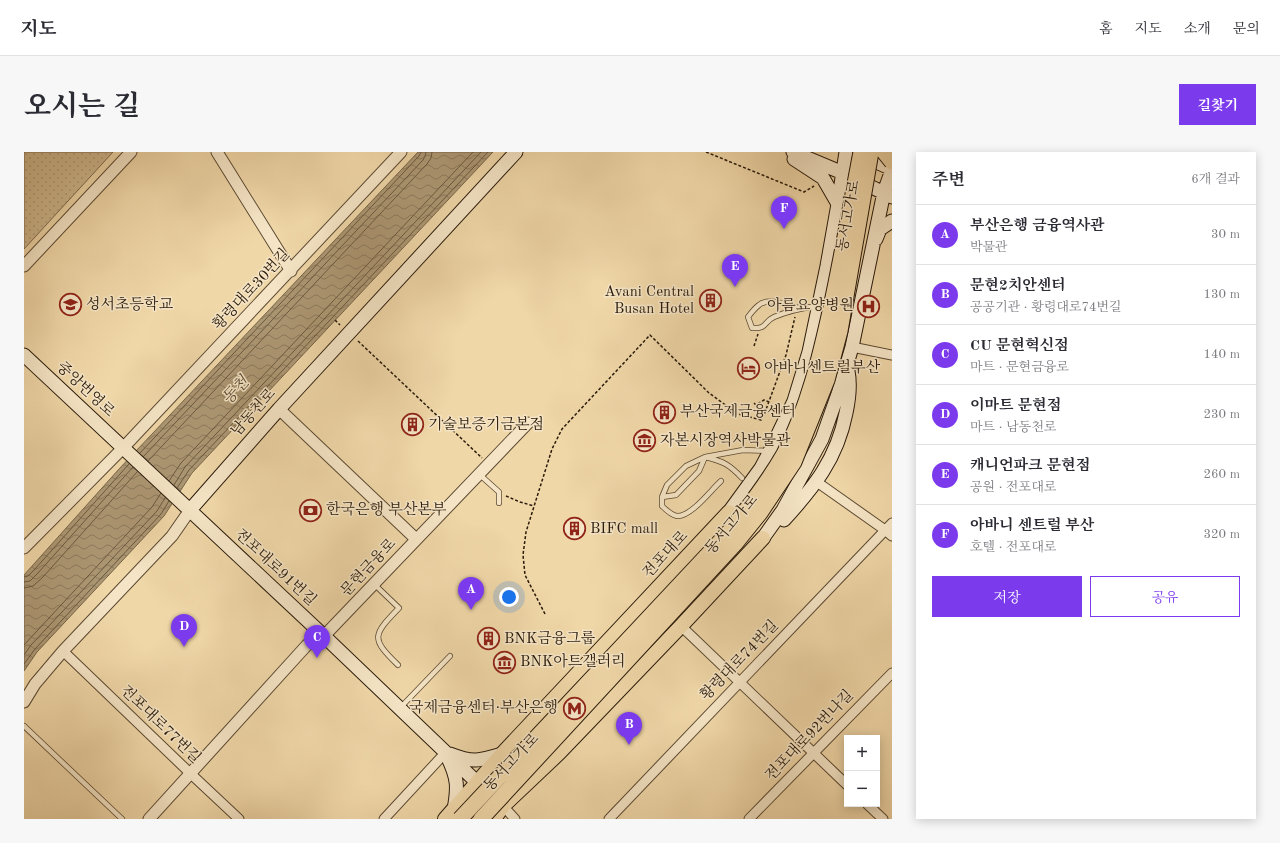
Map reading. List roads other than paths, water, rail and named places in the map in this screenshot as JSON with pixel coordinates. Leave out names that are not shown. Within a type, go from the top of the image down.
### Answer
[{"type":"highway","name":"동서고가로","points":[[453,816],[728,533],[757,496],[784,454],[804,408],[820,358],[838,275],[861,152]]},
{"type":"highway","name":"동서고가로","points":[[481,819],[735,544],[760,514],[794,462],[827,380],[840,331],[871,152]]},
{"type":"main road","name":"남동천로","points":[[186,506],[279,409],[345,329],[516,152]]},
{"type":"main road","points":[[784,152],[823,178],[838,204]]},
{"type":"main road","points":[[793,152],[843,173],[888,195]]},
{"type":"main road","name":"전포대로","points":[[453,816],[477,783],[502,754],[729,512],[750,485],[770,451],[794,401],[809,352],[827,266],[846,152]]},
{"type":"main road","points":[[490,819],[559,753],[682,626],[763,538],[783,510],[822,439],[847,366],[871,251],[888,195],[888,162],[855,152],[843,173]]},
{"type":"main road","points":[[871,251],[880,229],[892,221]]},
{"type":"main road","name":"중앙번영로","points":[[24,355],[186,506]]},
{"type":"main road","points":[[763,538],[781,523],[817,482],[833,454],[845,419],[849,398],[850,380],[847,366]]},
{"type":"main road","name":"전포대로91번길","points":[[186,506],[502,806]]},
{"type":"main road","points":[[535,718],[532,741],[545,754],[559,753]]},
{"type":"main road","points":[[446,752],[455,772],[457,790],[453,816]]},
{"type":"main road","points":[[446,752],[464,759],[482,760],[502,754]]},
{"type":"main road","points":[[494,819],[502,806]]},
{"type":"street","points":[[24,266],[131,152]]},
{"type":"street","points":[[217,152],[290,271]]},
{"type":"street","name":"황령대로30번길","points":[[24,548],[123,448],[401,152]]},
{"type":"street","points":[[852,347],[892,355]]},
{"type":"street","points":[[279,409],[416,539]]},
{"type":"street","name":"문현금융로","points":[[149,819],[307,645],[324,636],[528,423]]},
{"type":"street","points":[[817,482],[889,533]]},
{"type":"street","name":"남동천로","points":[[24,702],[35,684],[62,651],[172,536],[186,506]]},
{"type":"street","name":"황령대로74번길","points":[[609,819],[740,682],[889,533],[892,523]]},
{"type":"street","points":[[682,626],[844,782]]},
{"type":"street","name":"전포대로77번길","points":[[62,651],[239,819]]},
{"type":"street","name":"전포대로92번나길","points":[[749,819],[892,673]]},
{"type":"street","points":[[384,819],[446,752]]},
{"type":"street","points":[[502,806],[515,819]]},
{"type":"street","points":[[870,807],[883,819]]},
{"type":"lane","points":[[798,309],[776,302],[763,302],[748,317],[752,328],[760,328],[771,318],[798,309],[819,306]]},
{"type":"lane","points":[[721,481],[692,510],[684,515],[676,516],[669,513],[662,506],[662,497],[667,485],[686,466],[705,457],[743,450],[770,451]]},
{"type":"lane","points":[[705,457],[719,460],[733,468],[742,478]]},
{"type":"lane","points":[[662,497],[676,495],[699,471],[705,457]]},
{"type":"lane","points":[[479,474],[499,492],[499,504]]},
{"type":"lane","points":[[374,584],[399,608],[382,625],[379,632],[378,641],[383,651],[398,665]]},
{"type":"lane","points":[[400,708],[450,656]]},
{"type":"lane","points":[[24,726],[122,819]]},
{"type":"water","name":"동천","points":[[418,152],[493,152],[192,473],[164,516],[37,652],[24,671],[24,575],[119,469]]},
{"type":"place","name":"아바니 센트럴 부산","points":[[784,229]]},
{"type":"place","name":"캐니언파크 문현점","points":[[735,287]]},
{"type":"place","name":"Avani Central Busan Hotel","points":[[710,301]]},
{"type":"place","name":"성서초등학교","points":[[71,305]]},
{"type":"place","name":"아름요양병원","points":[[869,306]]},
{"type":"place","name":"아바니센트럴부산","points":[[748,368]]},
{"type":"place","name":"부산국제금융센터","points":[[664,412]]},
{"type":"place","name":"기술보증기금본점","points":[[412,425]]},
{"type":"place","name":"자본시장역사박물관","points":[[644,441]]},
{"type":"place","name":"한국은행 부산본부","points":[[311,510]]},
{"type":"place","name":"BIFC mall","points":[[575,529]]},
{"type":"place","name":"부산은행 금융역사관","points":[[471,610]]},
{"type":"place","name":"BNK금융그룹","points":[[488,639]]},
{"type":"place","name":"이마트 문현점","points":[[184,647]]},
{"type":"place","name":"CU 문현혁신점","points":[[317,658]]},
{"type":"place","name":"BNK아트갤러리","points":[[505,662]]},
{"type":"place","name":"국제금융센터·부산은행","points":[[574,708]]},
{"type":"place","name":"문현2치안센터","points":[[629,745]]}]
